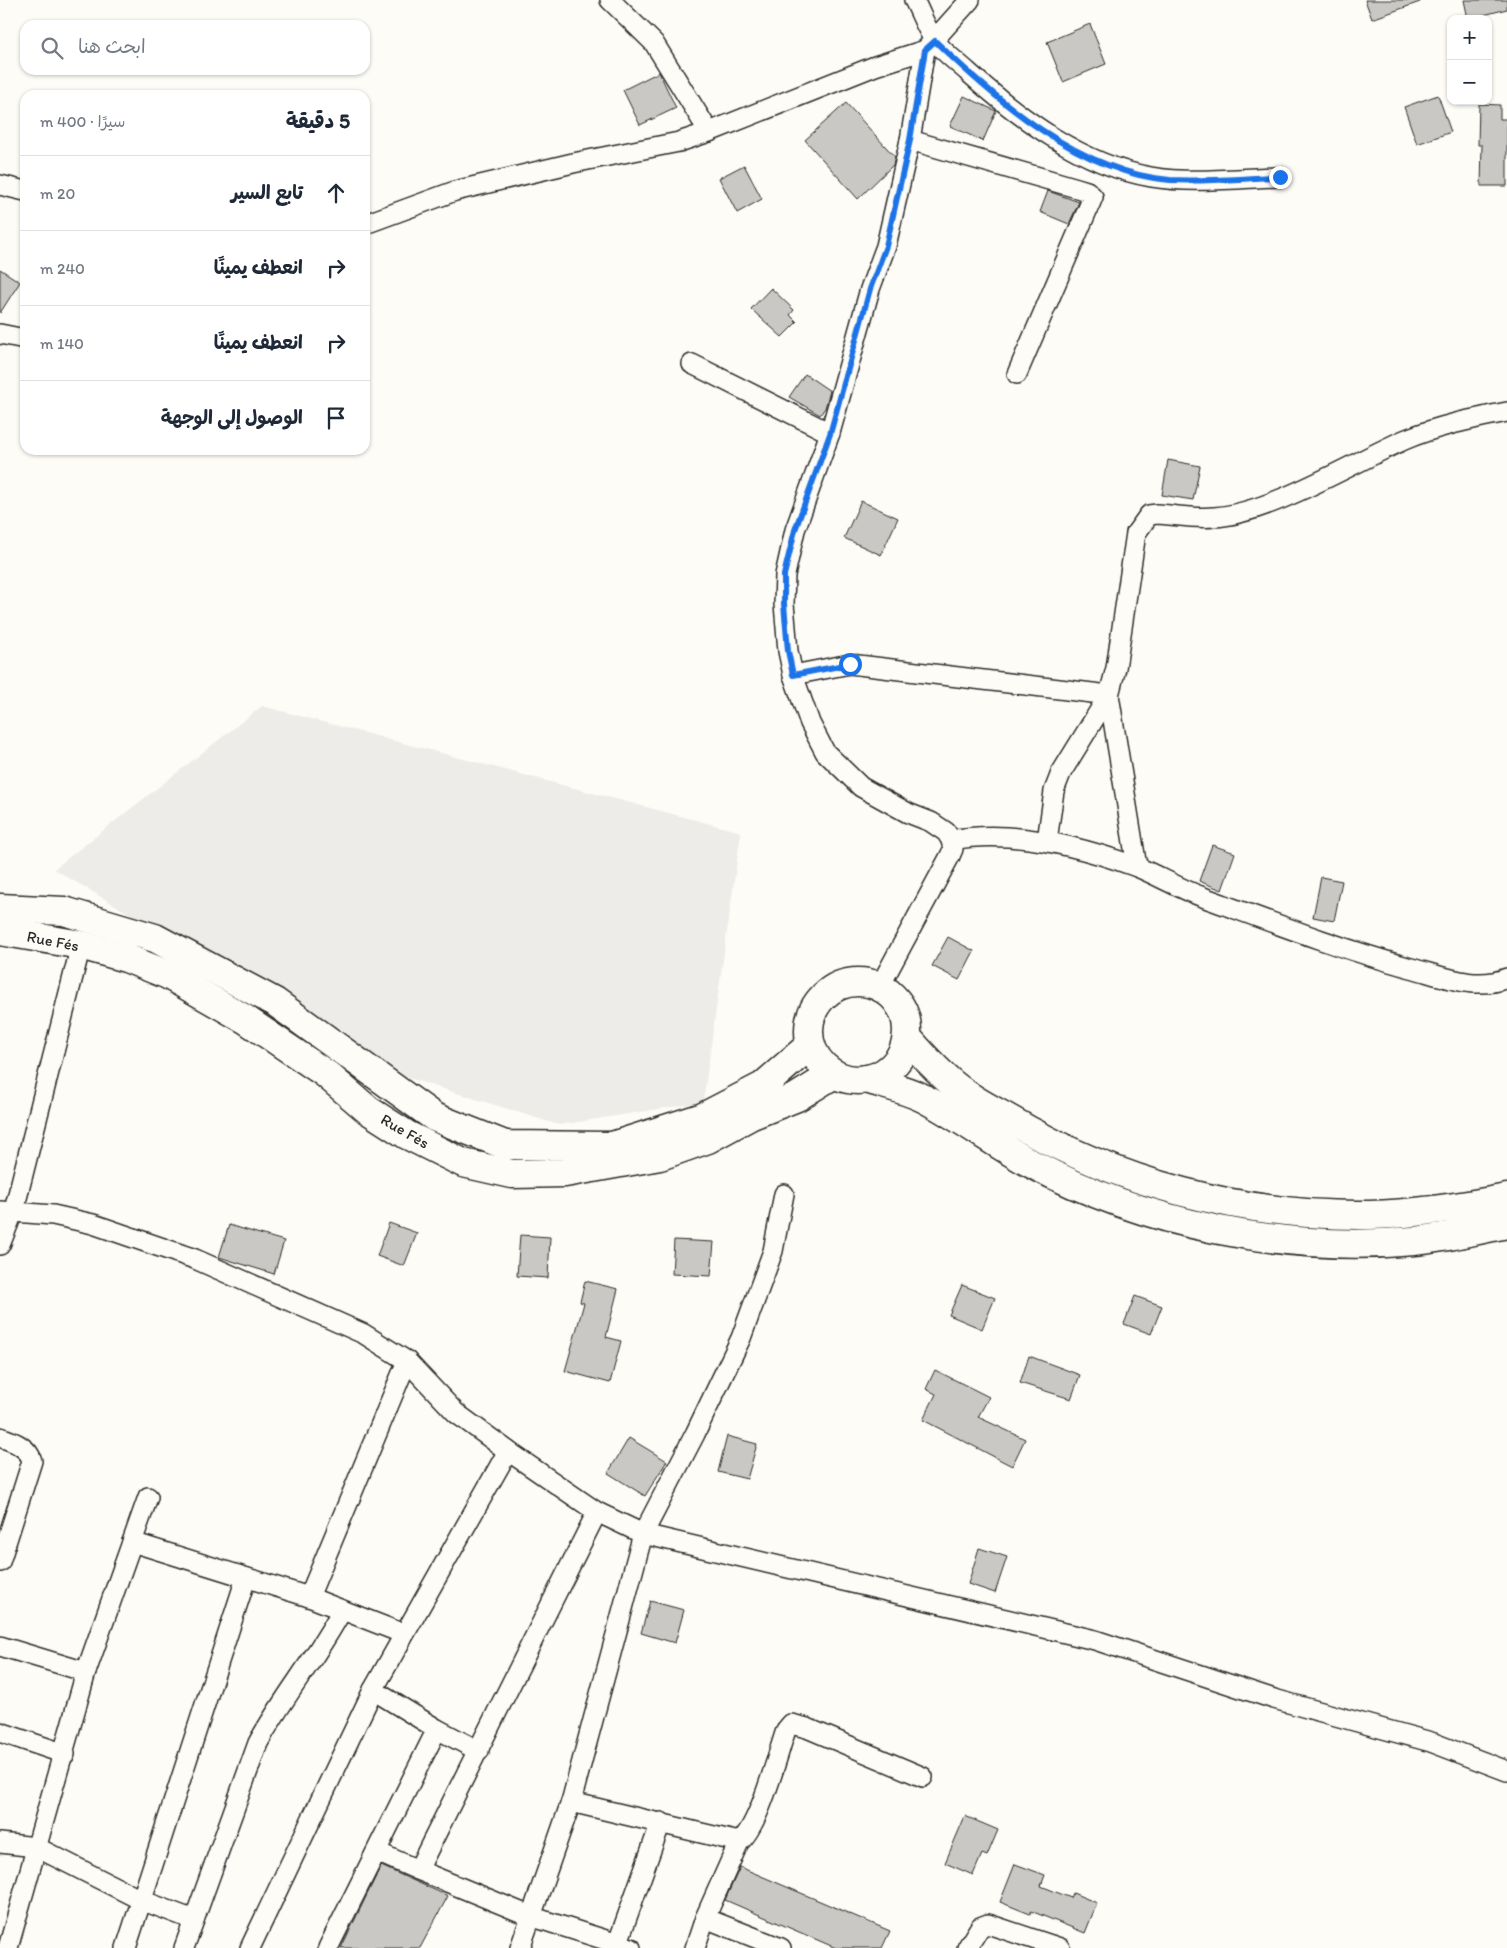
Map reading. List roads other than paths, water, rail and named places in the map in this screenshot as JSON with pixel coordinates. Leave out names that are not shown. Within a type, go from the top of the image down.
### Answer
[{"type":"highway","name":"Rue Fés","points":[[0,908],[64,911],[156,938],[275,1002],[434,1118],[505,1145],[612,1146],[703,1117],[763,1086],[810,1045]]},
{"type":"highway","name":"Rue Fés","points":[[0,931],[81,945],[126,958],[168,975],[245,1019],[326,1074],[368,1110],[407,1134],[463,1163],[512,1174],[565,1173],[660,1156],[708,1139],[752,1115],[796,1097],[834,1074]]},
{"type":"highway","points":[[866,1080],[886,1072],[900,1056],[907,1037],[906,1016],[896,998],[880,986],[858,981],[836,986],[818,1001],[809,1022],[810,1045],[818,1061],[834,1074],[849,1080],[866,1080],[925,1099],[1030,1163],[1110,1199],[1194,1224],[1281,1239],[1368,1243],[1439,1237],[1507,1224]]},
{"type":"highway","points":[[907,1037],[947,1079],[970,1096],[1043,1139],[1120,1173],[1201,1198],[1284,1212],[1369,1215],[1453,1209],[1507,1198]]},
{"type":"street","points":[[610,0],[654,43],[709,132]]},
{"type":"street","points":[[880,986],[927,900],[951,848],[946,832],[931,822],[878,797],[847,775],[825,752],[817,740],[793,675],[788,651],[784,604],[784,575],[795,530],[830,434],[870,289],[886,246],[910,140],[930,45],[914,0]]},
{"type":"street","points":[[370,222],[455,191],[582,161],[678,142],[709,132],[930,45],[970,0]]},
{"type":"street","points":[[930,45],[1025,118],[1066,145],[1116,169],[1170,180],[1280,177]]},
{"type":"street","points":[[910,140],[1087,191],[1093,197],[1016,374]]},
{"type":"street","points":[[0,185],[20,190]]},
{"type":"street","points":[[0,334],[20,338]]},
{"type":"street","points":[[692,364],[830,434]]},
{"type":"street","points":[[1048,841],[1054,791],[1061,773],[1109,695],[1116,668],[1136,533],[1149,515],[1214,517],[1249,510],[1290,494],[1406,440],[1465,420],[1507,412]]},
{"type":"street","points":[[793,675],[850,664],[1109,695]]},
{"type":"street","points":[[1109,695],[1137,867]]},
{"type":"street","points":[[951,848],[988,835],[1048,841],[1137,867],[1200,896],[1375,958],[1467,983],[1496,983],[1507,978]]},
{"type":"street","points":[[0,1245],[7,1210],[81,945]]},
{"type":"street","points":[[520,1948],[571,1802],[643,1534],[695,1434],[741,1338],[774,1251],[784,1194]]},
{"type":"street","points":[[7,1210],[93,1224],[195,1259],[364,1334],[406,1361],[456,1413],[508,1451],[597,1512],[643,1534],[1095,1640],[1274,1699],[1431,1742],[1507,1771]]},
{"type":"street","points":[[309,1597],[406,1361]]},
{"type":"street","points":[[0,1437],[20,1446],[30,1454],[32,1461],[0,1562]]},
{"type":"street","points":[[250,1948],[372,1690],[508,1451]]},
{"type":"street","points":[[8,1948],[36,1847],[65,1754],[86,1672],[148,1497]]},
{"type":"street","points":[[418,1870],[597,1512]]},
{"type":"street","points":[[132,1542],[309,1597],[404,1634]]},
{"type":"street","points":[[126,1948],[246,1578]]},
{"type":"street","points":[[184,1948],[258,1743],[274,1714],[325,1642],[342,1610]]},
{"type":"street","points":[[0,1646],[86,1672]]},
{"type":"street","points":[[372,1690],[436,1729],[479,1751]]},
{"type":"street","points":[[695,1948],[705,1918],[739,1842],[747,1834],[756,1816],[786,1730],[791,1724],[807,1728],[923,1777]]},
{"type":"street","points":[[328,1948],[436,1729]]},
{"type":"street","points":[[0,1732],[65,1754]]},
{"type":"street","points":[[571,1802],[739,1842]]},
{"type":"street","points":[[377,1852],[530,1916],[622,1946],[661,1822]]},
{"type":"street","points":[[0,1843],[36,1847],[141,1900],[194,1920]]},
{"type":"street","points":[[705,1918],[781,1948]]},
{"type":"street","points":[[967,1948],[980,1927],[988,1924],[1060,1948]]}]
